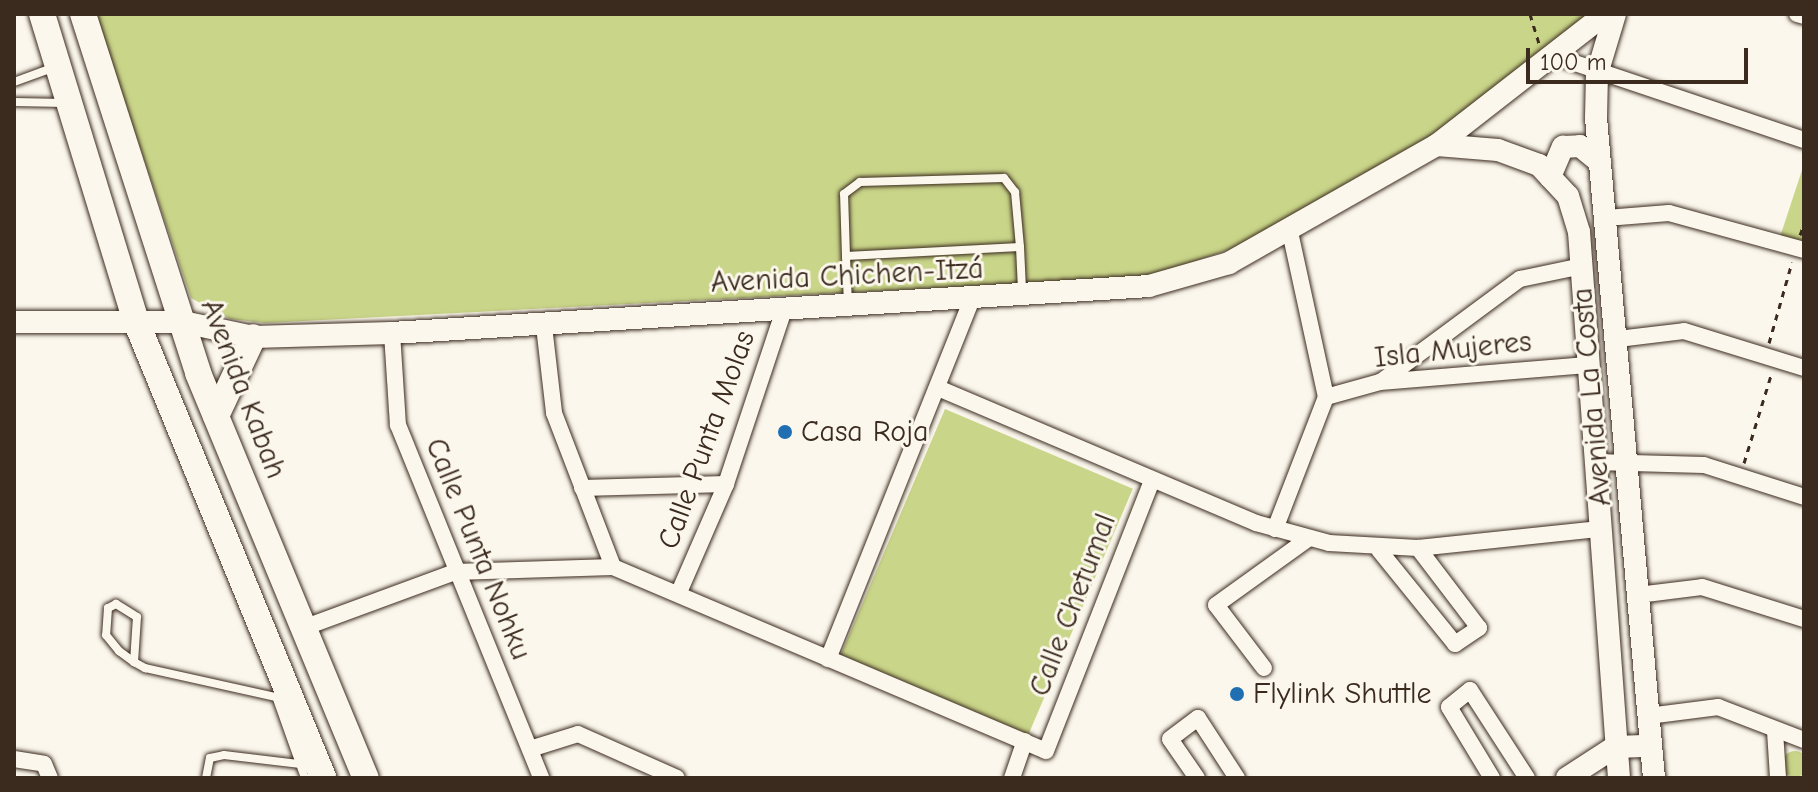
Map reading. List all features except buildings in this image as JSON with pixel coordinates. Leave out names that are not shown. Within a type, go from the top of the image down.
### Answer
[{"type":"main road","points":[[42,14],[136,321],[311,771]]},
{"type":"main road","name":"Avenida Kabah","points":[[83,14],[216,416],[366,778]]},
{"type":"main road","name":"Avenida Chichen-Itzá","points":[[14,322],[183,322],[253,337],[392,333],[544,326],[1149,286],[1229,263],[1290,232],[1437,145],[1605,14]]},
{"type":"main road","name":"Avenida La Costa","points":[[1615,14],[1597,74],[1600,162],[1618,339],[1654,778]]},
{"type":"main road","points":[[1437,145],[1498,150],[1550,177],[1563,147],[1580,146],[1600,162]]},
{"type":"main road","name":"Avenida La Costa","points":[[1550,177],[1568,196],[1582,266],[1619,778]]},
{"type":"main road","points":[[216,416],[253,337]]},
{"type":"main road","points":[[1567,778],[1615,747],[1651,746]]},
{"type":"street","points":[[1797,14],[1804,16]]},
{"type":"street","points":[[1549,59],[1804,140]]},
{"type":"street","points":[[1606,218],[1669,213],[1800,248]]},
{"type":"street","points":[[1275,529],[1326,397],[1290,232]]},
{"type":"street","points":[[1380,382],[1520,279],[1582,266]]},
{"type":"street","points":[[828,659],[972,299]]},
{"type":"street","name":"Calle Punta Molas","points":[[680,590],[726,484],[784,310]]},
{"type":"street","points":[[544,326],[554,413],[613,567]]},
{"type":"street","points":[[1618,339],[1684,331],[1804,368]]},
{"type":"street","name":"Calle Punta Nohku","points":[[392,333],[398,425],[541,778]]},
{"type":"street","name":"Isla Mujeres","points":[[1326,397],[1380,382],[1587,365]]},
{"type":"street","points":[[938,388],[1152,480],[1308,539],[1379,550],[1600,529]]},
{"type":"street","points":[[1595,462],[1627,460],[1741,473],[1804,497]]},
{"type":"street","name":"Calle Chetumal","points":[[1025,741],[1046,751],[1152,480]]},
{"type":"street","points":[[582,488],[726,484]]},
{"type":"street","points":[[1264,668],[1216,605],[1308,539]]},
{"type":"street","points":[[1379,550],[1455,644],[1479,628],[1418,548]]},
{"type":"street","points":[[303,628],[455,572],[613,567],[680,590],[828,659],[1025,741],[1012,778]]},
{"type":"street","points":[[1638,595],[1702,587],[1804,619]]},
{"type":"street","points":[[1492,778],[1449,707],[1470,690],[1527,778]]},
{"type":"street","points":[[1648,716],[1718,707],[1804,740]]},
{"type":"street","points":[[1197,778],[1170,739],[1198,718],[1237,778]]},
{"type":"street","points":[[1775,731],[1778,778]]},
{"type":"street","points":[[530,749],[578,734],[677,778]]},
{"type":"street","points":[[14,759],[44,764],[50,778]]},
{"type":"lane","points":[[14,82],[59,65]]},
{"type":"lane","points":[[14,102],[70,103]]},
{"type":"lane","points":[[848,305],[844,194],[860,182],[1004,178],[1015,192],[1022,296]]},
{"type":"lane","points":[[846,256],[1020,247]]},
{"type":"lane","points":[[134,662],[137,617],[116,604],[108,608],[106,635],[134,662],[284,699]]},
{"type":"lane","points":[[206,778],[210,758],[224,755],[311,771]]},
{"type":"lane","points":[[305,778],[311,771]]},
{"type":"path","points":[[1530,14],[1549,59]]},
{"type":"path","points":[[1741,473],[1800,248]]},
{"type":"green space","points":[[95,14],[1589,14],[1431,140],[1231,249],[1148,277],[265,323],[230,319],[191,298]]},
{"type":"green space","points":[[1804,164],[1804,245],[1780,237]]},
{"type":"green space","points":[[945,409],[1133,489],[1028,734],[841,655]]},
{"type":"green space","points":[[1795,751],[1804,755],[1808,764],[1804,773],[1795,777],[1786,773],[1782,764],[1786,755]]},
{"type":"place","name":"Casa Roja","points":[[785,432]]},
{"type":"place","name":"Flylink Shuttle","points":[[1237,694]]}]
